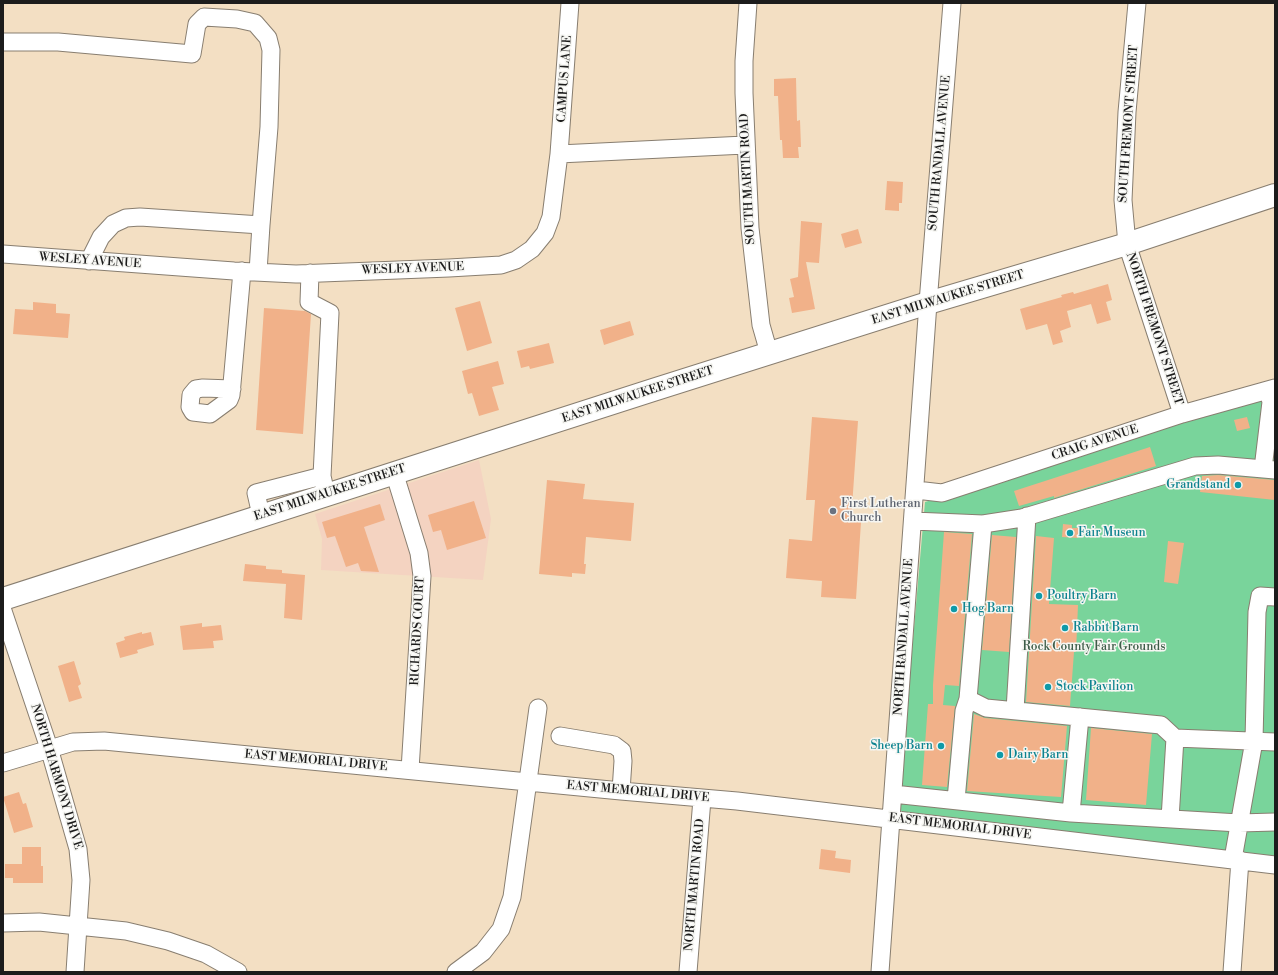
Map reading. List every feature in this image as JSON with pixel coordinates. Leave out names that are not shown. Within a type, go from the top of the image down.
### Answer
[{"type":"main road","name":"EAST MILWAUKEE STREET","points":[[3,599],[261,515],[324,485],[394,472],[928,303],[1127,244],[1275,195]]},
{"type":"street","name":"CAMPUS LANE","points":[[559,154],[570,3]]},
{"type":"street","name":"SOUTH MARTIN ROAD","points":[[748,3],[744,61],[745,145],[753,264],[760,325],[770,353]]},
{"type":"street","name":"SOUTH RANDALL AVENUE","points":[[928,303],[952,3]]},
{"type":"street","name":"SOUTH FREMONT STREET","points":[[1127,244],[1123,200],[1127,112],[1137,3]]},
{"type":"street","points":[[3,42],[58,42],[192,54],[197,24],[204,17],[237,19],[255,23],[268,38],[271,50],[268,127],[261,225],[250,272],[232,389]]},
{"type":"street","points":[[559,154],[745,145]]},
{"type":"street","name":"WESLEY AVENUE","points":[[3,254],[250,272],[310,273],[501,265],[516,260],[532,249],[545,233],[555,193],[559,154]]},
{"type":"street","points":[[89,261],[101,238],[113,224],[126,218],[140,217],[261,225]]},
{"type":"street","name":"NORTH FREMONT STREET","points":[[1127,244],[1182,414]]},
{"type":"street","points":[[310,273],[309,302],[330,313],[324,485]]},
{"type":"street","name":"NORTH RANDALL AVENUE","points":[[880,972],[916,490],[928,303]]},
{"type":"street","points":[[913,521],[983,524],[1027,516],[1195,466],[1218,465],[1269,470],[1271,389]]},
{"type":"street","name":"CRAIG AVENUE","points":[[916,490],[942,493],[1182,414],[1271,389]]},
{"type":"street","name":"RICHARDS COURT","points":[[394,472],[419,553],[422,576],[410,770]]},
{"type":"street","points":[[1015,710],[1027,516]]},
{"type":"street","points":[[956,800],[964,711],[968,699],[983,524]]},
{"type":"street","points":[[1232,972],[1236,860],[1239,823],[1254,742],[1257,612],[1260,596],[1275,597]]},
{"type":"street","name":"NORTH HARMONY DRIVE","points":[[3,611],[49,748],[78,849],[81,880],[75,972]]},
{"type":"street","points":[[968,699],[986,708],[1161,725],[1175,738],[1275,742]]},
{"type":"street","points":[[456,972],[483,952],[501,929],[512,897],[538,708]]},
{"type":"street","points":[[1071,813],[1080,717]]},
{"type":"street","points":[[560,736],[614,745],[622,751],[623,761],[621,791]]},
{"type":"street","points":[[1170,818],[1175,738]]},
{"type":"street","name":"EAST MEMORIAL DRIVE","points":[[3,762],[73,742],[104,741],[702,799],[737,801],[1275,865]]},
{"type":"street","points":[[893,794],[1071,813],[1239,823],[1275,822]]},
{"type":"street","name":"NORTH MARTIN ROAD","points":[[688,972],[702,799]]},
{"type":"street","points":[[3,923],[39,922],[126,931],[168,940],[206,954],[238,972]]},
{"type":"shaded area","points":[[479,460],[491,519],[483,580],[321,570],[322,539],[315,514]]},
{"type":"green space","name":"Rock County Fair Grounds","points":[[1275,392],[1275,858],[898,811],[925,502]]},
{"type":"building","points":[[796,78],[797,121],[800,120],[801,147],[798,147],[799,158],[783,158],[782,140],[780,140],[778,96],[774,96],[774,79]]},
{"type":"building","points":[[887,181],[903,182],[902,203],[899,203],[899,211],[885,210]]},
{"type":"building","points":[[801,221],[822,223],[819,263],[806,262],[815,309],[792,313],[789,298],[794,297],[790,279],[798,277]]},
{"type":"building","points":[[858,229],[862,243],[845,248],[841,234]]},
{"type":"building","points":[[1108,284],[1112,300],[1106,302],[1111,320],[1097,324],[1091,304],[1067,311],[1071,327],[1060,331],[1063,342],[1053,345],[1047,324],[1026,330],[1020,309],[1062,297],[1061,295],[1073,292],[1074,294]]},
{"type":"building","points":[[480,301],[492,343],[467,351],[455,308]]},
{"type":"building","points":[[33,302],[56,304],[56,313],[70,314],[68,338],[13,334],[15,309],[33,310]]},
{"type":"building","points":[[264,308],[305,311],[311,314],[303,434],[256,430]]},
{"type":"building","points":[[630,321],[634,335],[604,345],[600,330]]},
{"type":"building","points":[[549,343],[554,363],[530,369],[529,366],[521,368],[517,351]]},
{"type":"building","points":[[498,361],[504,384],[492,387],[499,410],[479,416],[472,393],[468,394],[462,371]]},
{"type":"building","name":"First Lutheran Church","points":[[812,417],[858,421],[851,521],[861,522],[856,599],[821,597],[822,581],[786,578],[789,539],[812,541],[815,500],[806,500]]},
{"type":"building","points":[[1247,417],[1250,428],[1237,431],[1234,420]]},
{"type":"building","points":[[1150,447],[1156,466],[1054,498],[1054,496],[1019,506],[1014,491]]},
{"type":"building","name":"Grandstand","points":[[1218,475],[1275,480],[1275,500],[1200,492],[1202,476]]},
{"type":"building","points":[[547,480],[585,484],[583,499],[634,503],[631,541],[586,537],[584,564],[586,564],[585,574],[572,573],[572,577],[539,574]]},
{"type":"building","points":[[474,501],[486,538],[447,550],[441,530],[433,532],[428,515]]},
{"type":"building","points":[[380,504],[385,520],[364,527],[379,572],[361,571],[358,563],[346,567],[335,536],[327,538],[322,522]]},
{"type":"building","name":"Fair Museun","points":[[1063,524],[1072,525],[1072,528],[1078,528],[1078,538],[1062,537]]},
{"type":"building","name":"Hog Barn","points":[[944,532],[972,534],[959,686],[945,685],[943,705],[955,706],[947,787],[922,785],[928,704],[933,704],[933,685]]},
{"type":"building","points":[[992,535],[1016,537],[1009,652],[982,650]]},
{"type":"building","points":[[1036,536],[1054,538],[1049,604],[1078,605],[1076,652],[1074,652],[1070,706],[1026,702]]},
{"type":"building","points":[[1168,541],[1184,543],[1178,584],[1164,582]]},
{"type":"building","points":[[245,564],[266,566],[266,569],[282,570],[282,573],[305,575],[302,620],[284,618],[286,584],[243,581]]},
{"type":"building","points":[[202,623],[202,627],[221,625],[223,640],[213,641],[214,648],[183,650],[180,626]]},
{"type":"building","points":[[142,632],[142,634],[151,632],[154,645],[137,650],[138,653],[120,658],[116,643],[125,640],[124,637]]},
{"type":"building","points":[[74,661],[81,684],[78,686],[82,698],[69,702],[58,666]]},
{"type":"building","name":"Dairy Barn","points":[[974,714],[985,718],[1067,726],[1061,797],[967,791]]},
{"type":"building","points":[[1091,728],[1152,734],[1146,805],[1086,800]]},
{"type":"building","points":[[19,792],[23,804],[26,803],[33,827],[14,833],[3,797]]},
{"type":"building","points":[[22,847],[41,847],[43,883],[13,883],[13,878],[5,878],[5,864],[22,864]]},
{"type":"building","points":[[821,849],[836,851],[835,858],[851,860],[850,873],[819,869]]},
{"type":"place","name":"Grandstand","points":[[1238,485]]},
{"type":"place","name":"First Lutheran Church","points":[[833,511]]},
{"type":"place","name":"Fair Museun","points":[[1070,533]]},
{"type":"place","name":"Poultry Barn","points":[[1039,596]]},
{"type":"place","name":"Hog Barn","points":[[954,609]]},
{"type":"place","name":"Rabbit Barn","points":[[1065,628]]},
{"type":"place","name":"Stock Pavilion","points":[[1048,687]]},
{"type":"place","name":"Sheep Barn","points":[[941,746]]},
{"type":"place","name":"Dairy Barn","points":[[1000,755]]}]
